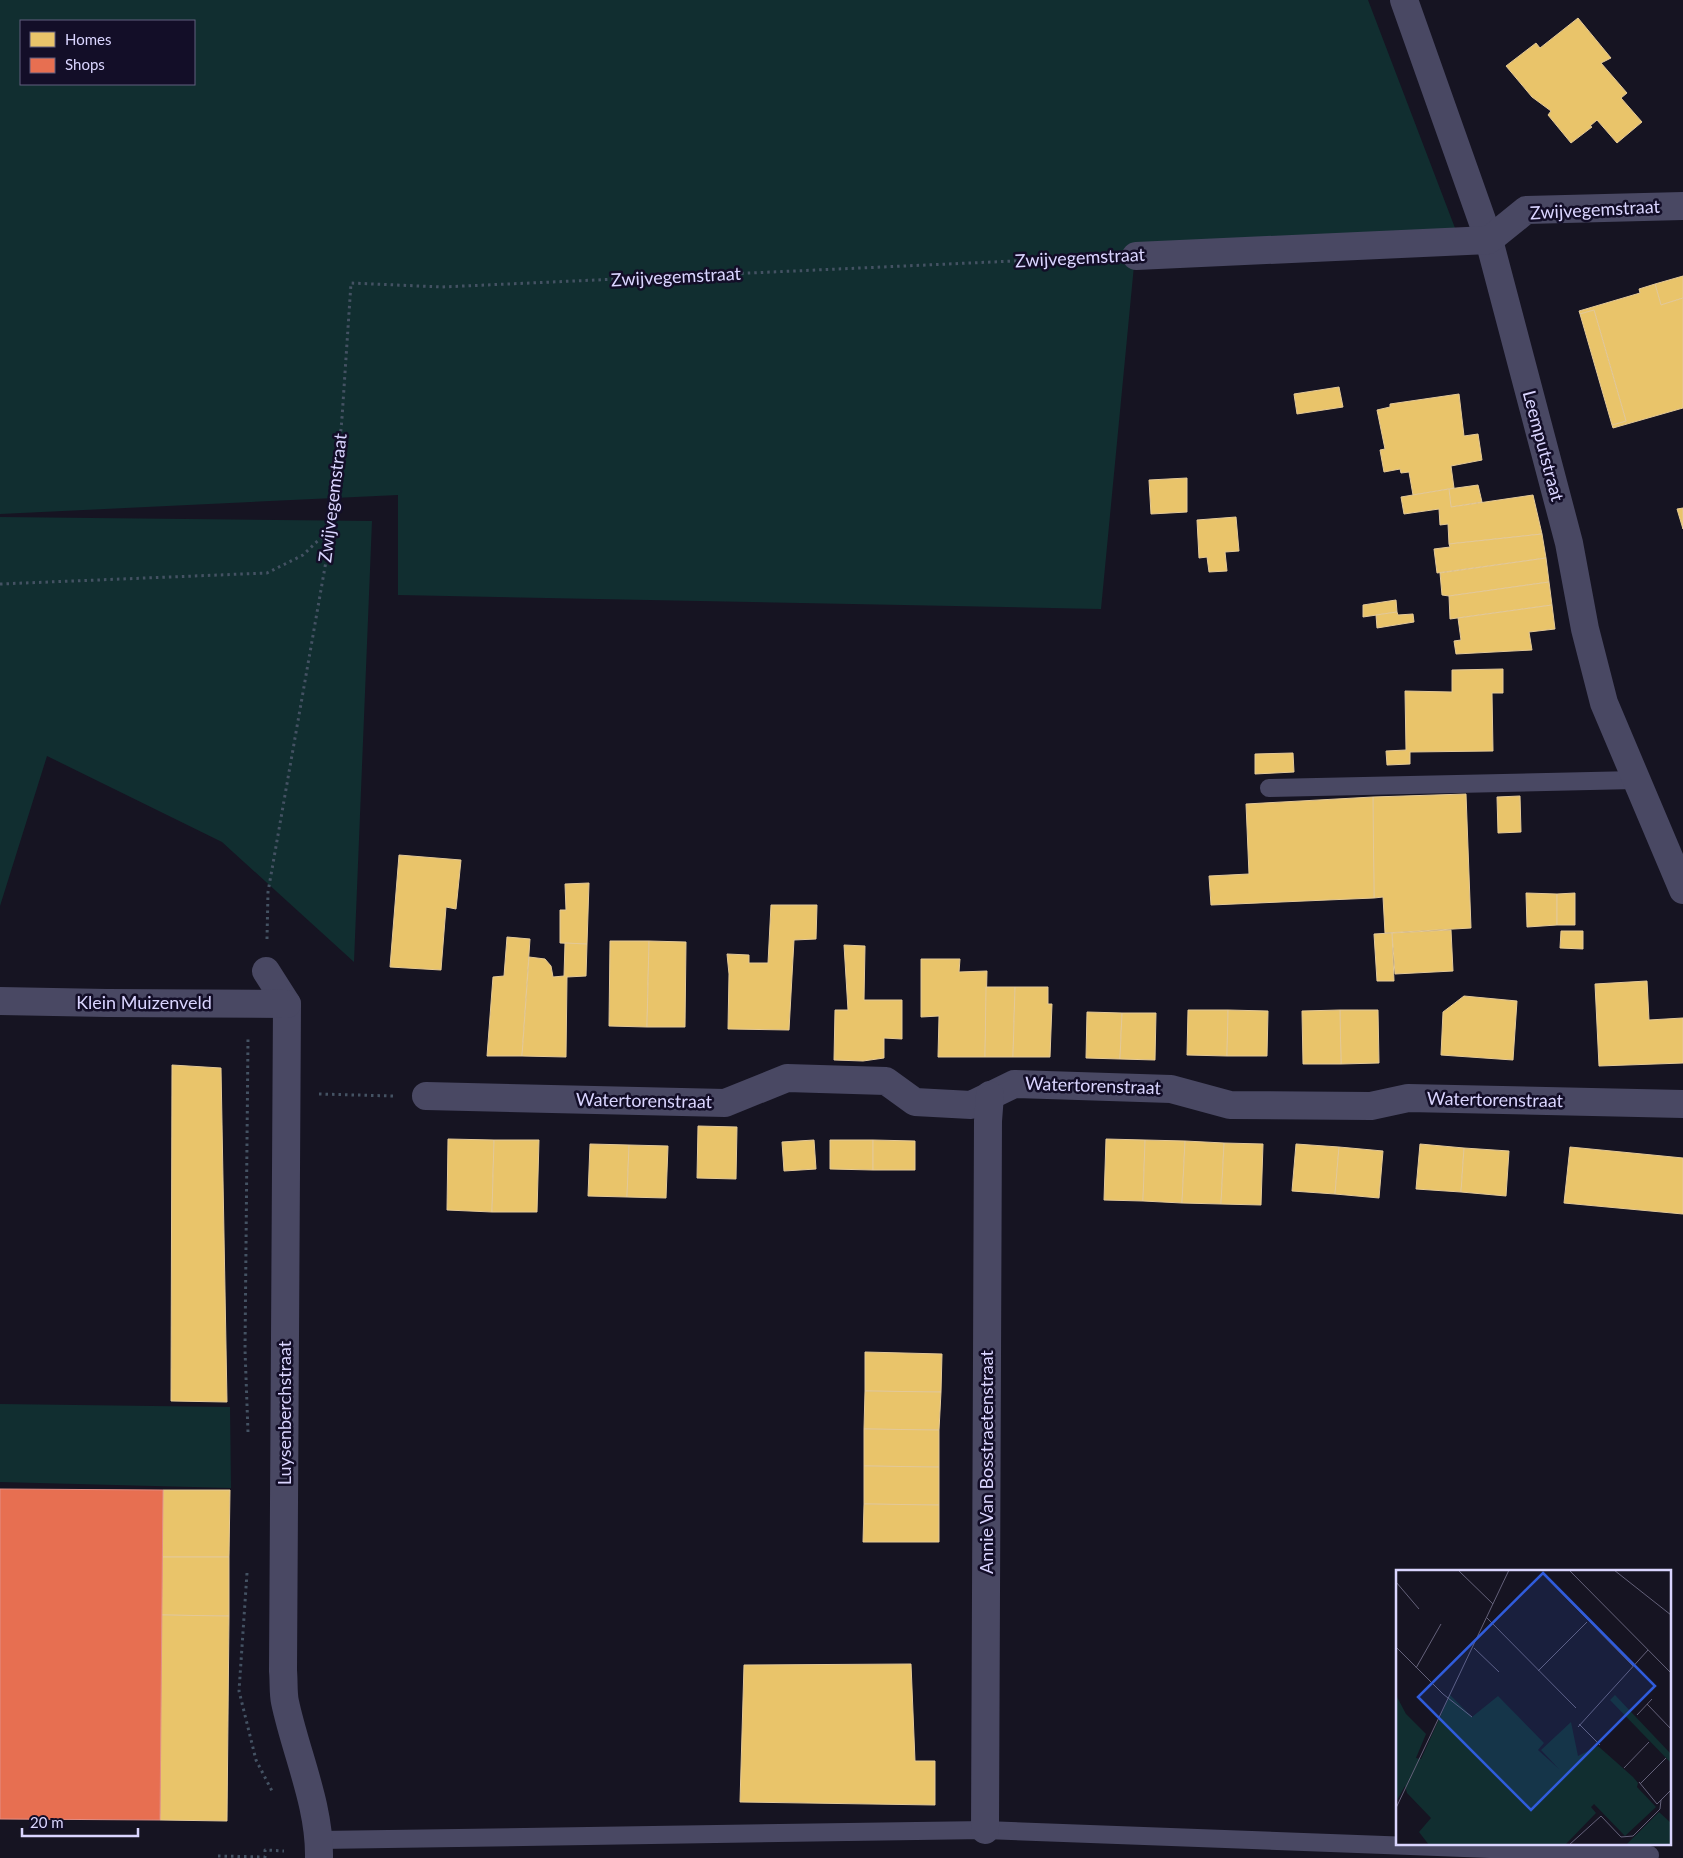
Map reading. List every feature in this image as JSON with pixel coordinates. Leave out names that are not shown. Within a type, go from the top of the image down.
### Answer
[{"type":"street","name":"Leemputstraat","points":[[1404,0],[1489,240],[1569,543],[1586,629],[1604,703],[1683,890]]},
{"type":"street","name":"Zwijvegemstraat","points":[[1136,256],[1489,240],[1526,210],[1683,206]]},
{"type":"street","points":[[266,971],[287,1004]]},
{"type":"street","name":"Klein Muizenveld","points":[[0,1001],[287,1004]]},
{"type":"street","name":"Luysenberchstraat","points":[[287,1004],[283,1671],[285,1701],[302,1762],[319,1850]]},
{"type":"street","name":"Watertorenstraat","points":[[426,1096],[725,1103],[787,1078],[886,1081],[915,1102],[971,1105],[1014,1084],[1171,1089],[1230,1105],[1372,1106],[1408,1098],[1683,1104]]},
{"type":"street","name":"Annie Van Bosstraetenstraat","points":[[985,1830],[988,1121],[990,1095]]},
{"type":"lane","points":[[1269,788],[1635,780]]},
{"type":"lane","points":[[319,1850],[985,1830],[1396,1845]]},
{"type":"lane","points":[[1411,1846],[1650,1855]]},
{"type":"path","name":"Zwijvegemstraat","points":[[266,971],[268,892],[332,527],[342,418],[351,283],[442,287],[1136,256]]},
{"type":"path","points":[[0,584],[267,574],[304,556],[332,527]]},
{"type":"path","points":[[318,1094],[426,1096]]},
{"type":"path","points":[[218,1856],[265,1857],[266,1850],[289,1852],[319,1850]]},
{"type":"green space","points":[[0,0],[1368,0],[1463,249],[1135,255],[1101,609],[398,595],[398,495],[0,514]]},
{"type":"green space","points":[[0,517],[372,521],[354,962],[222,842],[47,756],[0,906]]},
{"type":"green space","points":[[0,1404],[230,1407],[231,1488],[0,1482]]},
{"type":"building: Homes","points":[[1578,18],[1611,58],[1601,63],[1627,93],[1621,98],[1642,122],[1617,143],[1597,120],[1590,126],[1592,127],[1571,143],[1548,115],[1551,111],[1532,97],[1506,66],[1536,43],[1540,48]]},
{"type":"building: Homes","points":[[1683,276],[1683,298],[1661,305],[1655,284]]},
{"type":"building: Homes","points":[[1655,284],[1661,305],[1683,298],[1683,408],[1613,428],[1612,425],[1626,421],[1610,365],[1594,310],[1580,314],[1579,311],[1640,293],[1639,289]]},
{"type":"building: Homes","points":[[1594,310],[1626,421],[1612,425],[1580,314]]},
{"type":"building: Homes","points":[[1339,387],[1343,407],[1297,414],[1294,394]]},
{"type":"building: Homes","points":[[1459,394],[1464,436],[1478,434],[1482,460],[1451,466],[1454,488],[1413,495],[1409,472],[1401,473],[1400,469],[1384,472],[1380,450],[1385,449],[1377,410],[1390,407],[1390,404]]},
{"type":"building: Homes","points":[[1187,478],[1187,512],[1151,514],[1149,480]]},
{"type":"building: Homes","points":[[1478,485],[1482,502],[1451,507],[1449,489]]},
{"type":"building: Homes","points":[[1449,489],[1451,507],[1533,495],[1542,534],[1449,544],[1448,524],[1440,525],[1439,509],[1404,514],[1401,497]]},
{"type":"building: Homes","points":[[1683,508],[1683,529],[1677,509]]},
{"type":"building: Homes","points":[[1236,517],[1239,551],[1225,552],[1227,571],[1209,572],[1207,557],[1199,558],[1197,520]]},
{"type":"building: Homes","points":[[1542,534],[1546,558],[1437,573],[1434,549],[1450,547],[1449,544]]},
{"type":"building: Homes","points":[[1546,558],[1549,582],[1449,596],[1442,595],[1440,573]]},
{"type":"building: Homes","points":[[1549,582],[1552,605],[1450,619],[1449,596]]},
{"type":"building: Homes","points":[[1396,600],[1397,612],[1363,617],[1363,605]]},
{"type":"building: Homes","points":[[1552,605],[1555,629],[1529,632],[1532,650],[1456,654],[1454,641],[1461,640],[1458,618]]},
{"type":"building: Homes","points":[[1397,612],[1398,615],[1413,614],[1414,622],[1377,628],[1376,615]]},
{"type":"building: Homes","points":[[1503,669],[1503,693],[1492,693],[1493,751],[1410,752],[1410,764],[1387,765],[1386,751],[1406,750],[1405,691],[1452,692],[1452,670]]},
{"type":"building: Homes","points":[[1293,753],[1294,772],[1255,774],[1255,754]]},
{"type":"building: Homes","points":[[1466,794],[1471,928],[1385,933],[1383,897],[1374,898],[1373,797]]},
{"type":"building: Homes","points":[[1520,796],[1521,832],[1498,833],[1497,797]]},
{"type":"building: Homes","points":[[1373,797],[1374,898],[1211,905],[1209,876],[1249,874],[1246,804]]},
{"type":"building: Homes","points":[[399,855],[461,860],[456,909],[446,907],[441,970],[390,967]]},
{"type":"building: Homes","points":[[589,883],[587,944],[560,943],[560,910],[566,910],[565,884]]},
{"type":"building: Homes","points":[[1526,893],[1557,894],[1557,925],[1527,927]]},
{"type":"building: Homes","points":[[1575,893],[1575,925],[1557,925],[1557,894]]},
{"type":"building: Homes","points":[[771,905],[817,905],[816,939],[794,940],[789,1030],[728,1029],[729,974],[727,954],[749,955],[749,963],[768,963]]},
{"type":"building: Homes","points":[[1451,930],[1453,971],[1395,974],[1392,933]]},
{"type":"building: Homes","points":[[1561,931],[1583,931],[1583,949],[1560,948]]},
{"type":"building: Homes","points":[[1392,933],[1394,981],[1377,981],[1374,934]]},
{"type":"building: Homes","points":[[507,937],[530,939],[522,1056],[487,1056],[493,977],[504,976]]},
{"type":"building: Homes","points":[[610,941],[649,941],[647,1027],[609,1026]]},
{"type":"building: Homes","points":[[649,941],[686,942],[685,1027],[647,1027]]},
{"type":"building: Homes","points":[[565,943],[587,944],[586,976],[567,977],[566,1057],[522,1056],[529,957],[545,959],[551,966],[553,977],[564,976]]},
{"type":"building: Homes","points":[[844,945],[865,946],[864,1000],[902,1000],[902,1039],[884,1038],[884,1058],[863,1061],[834,1060],[835,1010],[848,1010]]},
{"type":"building: Homes","points":[[921,959],[960,959],[959,972],[987,971],[985,1057],[938,1057],[939,1016],[921,1017]]},
{"type":"building: Homes","points":[[1647,981],[1649,1020],[1683,1018],[1683,1063],[1599,1066],[1595,984]]},
{"type":"building: Homes","points":[[986,987],[1015,987],[1013,1057],[985,1057]]},
{"type":"building: Homes","points":[[1015,987],[1048,987],[1048,1004],[1052,1004],[1050,1057],[1013,1057]]},
{"type":"building: Homes","points":[[1464,996],[1517,1001],[1513,1060],[1441,1055],[1443,1012]]},
{"type":"building: Homes","points":[[1188,1010],[1228,1010],[1227,1056],[1187,1055]]},
{"type":"building: Homes","points":[[1228,1010],[1268,1011],[1267,1056],[1227,1056]]},
{"type":"building: Homes","points":[[1340,1010],[1378,1010],[1379,1063],[1341,1064]]},
{"type":"building: Homes","points":[[1340,1010],[1341,1064],[1303,1064],[1302,1011]]},
{"type":"building: Homes","points":[[1087,1012],[1122,1013],[1120,1059],[1086,1058]]},
{"type":"building: Homes","points":[[1122,1013],[1156,1013],[1155,1060],[1120,1059]]},
{"type":"building: Homes","points":[[172,1065],[221,1068],[227,1402],[171,1401]]},
{"type":"building: Homes","points":[[698,1126],[737,1127],[736,1179],[697,1178]]},
{"type":"building: Homes","points":[[448,1139],[494,1140],[492,1212],[447,1210]]},
{"type":"building: Homes","points":[[1106,1139],[1145,1140],[1143,1201],[1104,1200]]},
{"type":"building: Homes","points":[[494,1140],[539,1140],[537,1212],[492,1212]]},
{"type":"building: Homes","points":[[814,1140],[816,1169],[784,1171],[782,1142]]},
{"type":"building: Homes","points":[[830,1140],[873,1140],[873,1170],[830,1169]]},
{"type":"building: Homes","points":[[873,1140],[915,1141],[915,1170],[873,1170]]},
{"type":"building: Homes","points":[[1145,1140],[1185,1141],[1182,1203],[1143,1201]]},
{"type":"building: Homes","points":[[1185,1141],[1224,1143],[1221,1204],[1182,1203]]},
{"type":"building: Homes","points":[[1224,1143],[1263,1144],[1261,1205],[1221,1204]]},
{"type":"building: Homes","points":[[590,1144],[629,1145],[627,1197],[588,1196]]},
{"type":"building: Homes","points":[[1296,1144],[1339,1147],[1335,1194],[1292,1191]]},
{"type":"building: Homes","points":[[1420,1144],[1464,1148],[1461,1192],[1416,1189]]},
{"type":"building: Homes","points":[[629,1145],[668,1146],[666,1198],[627,1197]]},
{"type":"building: Homes","points":[[1339,1147],[1383,1151],[1379,1198],[1335,1194]]},
{"type":"building: Homes","points":[[1570,1147],[1683,1158],[1683,1214],[1564,1203]]},
{"type":"building: Homes","points":[[1464,1148],[1509,1151],[1506,1196],[1461,1192]]},
{"type":"building: Homes","points":[[865,1352],[942,1354],[941,1392],[865,1391]]},
{"type":"building: Homes","points":[[865,1391],[941,1392],[939,1430],[864,1429]]},
{"type":"building: Homes","points":[[864,1429],[939,1430],[939,1467],[864,1466]]},
{"type":"building: Homes","points":[[864,1466],[939,1467],[939,1505],[864,1504]]},
{"type":"building: Homes","points":[[163,1490],[230,1490],[229,1557],[162,1557]]},
{"type":"building: Homes","points":[[864,1504],[939,1505],[939,1542],[863,1542]]},
{"type":"building: Homes","points":[[162,1557],[229,1557],[229,1616],[161,1615]]},
{"type":"building: Homes","points":[[161,1615],[229,1616],[227,1821],[160,1820]]},
{"type":"building: Homes","points":[[911,1664],[915,1761],[935,1761],[935,1805],[740,1802],[744,1665]]},
{"type":"building: Shops","points":[[0,1489],[163,1490],[160,1820],[0,1819]]}]
